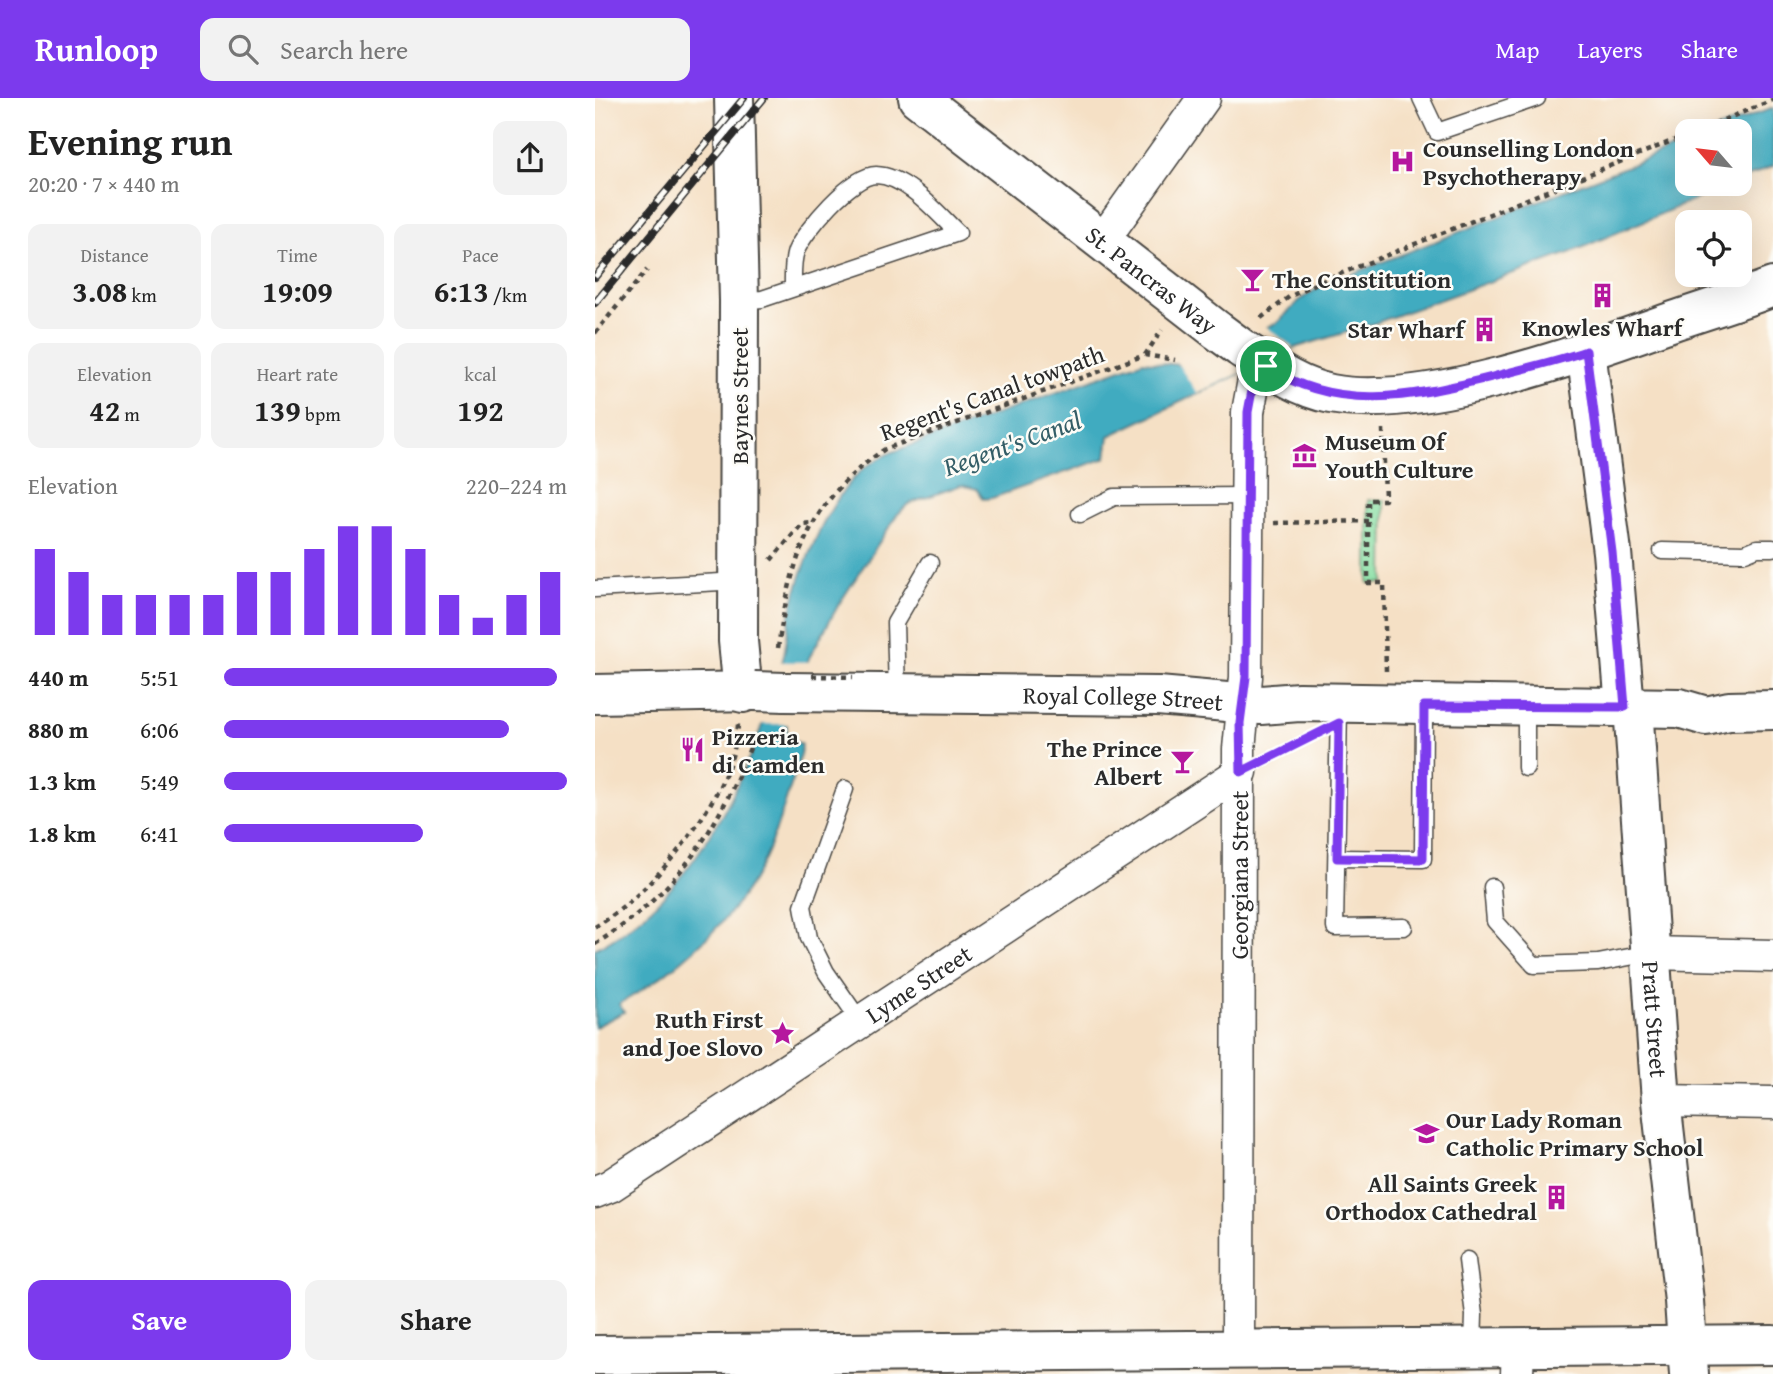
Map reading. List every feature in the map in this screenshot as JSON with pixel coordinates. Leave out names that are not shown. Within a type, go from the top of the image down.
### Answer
[{"type":"main road","name":"Baynes Street","points":[[734,98],[739,301],[738,641],[745,700]]},
{"type":"main road","name":"St. Pancras Way","points":[[918,98],[1218,331],[1292,381],[1328,394],[1382,397],[1457,385],[1586,351],[1773,287]]},
{"type":"main road","name":"Pratt Street","points":[[1586,351],[1629,707],[1661,1101],[1688,1359]]},
{"type":"main road","name":"Royal College Street","points":[[595,694],[745,700],[897,691],[1159,696],[1339,714],[1424,706],[1679,708],[1706,716],[1729,711],[1773,710]]},
{"type":"main road","points":[[595,1355],[910,1363],[1113,1361],[1238,1349],[1473,1347],[1518,1360],[1688,1359],[1773,1345]]},
{"type":"street","points":[[1103,240],[1197,100]]},
{"type":"street","name":"Georgiana Street","points":[[1238,1349],[1240,723],[1243,704],[1249,393],[1264,364]]},
{"type":"street","name":"Lyme Street","points":[[595,1192],[610,1186],[1241,772]]},
{"type":"street","points":[[1650,953],[1773,956]]},
{"type":"street","points":[[1661,1101],[1773,1103]]},
{"type":"lane","points":[[1421,98],[1437,132],[1537,98]]},
{"type":"lane","points":[[739,301],[762,299],[958,233],[931,206],[896,180],[875,175],[854,183],[834,201],[797,248],[793,288]]},
{"type":"lane","points":[[1080,514],[1114,497],[1247,496]]},
{"type":"lane","points":[[1662,551],[1745,553],[1757,548],[1773,548]]},
{"type":"lane","points":[[897,691],[895,623],[930,563]]},
{"type":"lane","points":[[595,589],[739,581]]},
{"type":"lane","points":[[1337,858],[1423,859],[1424,706]]},
{"type":"lane","points":[[1526,706],[1526,768]]},
{"type":"lane","points":[[1339,714],[1335,928],[1404,928]]},
{"type":"lane","points":[[845,789],[803,906],[809,938],[826,972],[860,1021]]},
{"type":"lane","points":[[1492,887],[1495,921],[1534,965],[1598,963],[1650,953]]},
{"type":"lane","points":[[1467,1260],[1474,1315],[1473,1347]]},
{"type":"path","points":[[1726,119],[1773,100]]},
{"type":"path","points":[[1261,318],[1289,297],[1315,284],[1675,140]]},
{"type":"path","points":[[595,333],[647,270]]},
{"type":"path","points":[[1145,355],[1159,335]]},
{"type":"path","name":"Regent's Canal towpath","points":[[778,648],[791,573],[813,523],[849,475],[885,449],[1145,355],[1175,360]]},
{"type":"path","points":[[1382,397],[1385,500],[1369,500],[1368,583],[1384,583],[1386,679]]},
{"type":"path","points":[[1266,523],[1369,521]]},
{"type":"path","points":[[595,927],[664,871],[684,844],[726,772],[738,738],[745,700]]},
{"type":"path","points":[[1241,772],[1339,714]]},
{"type":"path","points":[[595,944],[652,904],[687,865],[727,798],[754,738]]},
{"type":"green space","points":[[1368,500],[1385,500],[1384,583],[1368,583]]},
{"type":"water","points":[[1773,108],[1773,166],[1752,175],[1752,119],[1744,119]]},
{"type":"water","name":"Regent's Canal","points":[[1675,148],[1675,196],[1703,196],[1569,253],[1367,326],[1294,348],[1109,436],[1106,458],[992,498],[984,499],[977,489],[961,485],[908,504],[897,515],[839,604],[809,658],[787,724],[787,738],[801,744],[801,754],[776,829],[758,871],[732,910],[715,929],[659,978],[619,1004],[624,1012],[595,1027],[595,949],[631,925],[663,896],[692,863],[716,825],[737,786],[770,704],[784,657],[796,593],[817,535],[838,499],[865,467],[890,453],[1143,361],[1180,365],[1277,323],[1299,301],[1321,286]]},
{"type":"pier","points":[[1264,325],[1294,348],[1197,393],[1176,361]]},
{"type":"pier","points":[[778,662],[810,662],[791,724],[757,724]]},
{"type":"railway","points":[[595,277],[744,98]]},
{"type":"railway","points":[[595,303],[764,98]]},
{"type":"place","name":"Counselling London Psychotherapy","points":[[1403,162]]},
{"type":"place","name":"The Constitution","points":[[1252,279]]},
{"type":"place","name":"Knowles Wharf","points":[[1602,296]]},
{"type":"place","name":"Star Wharf","points":[[1484,329]]},
{"type":"place","name":"Museum Of Youth Culture","points":[[1305,455]]},
{"type":"place","name":"Pizzeria di Camden","points":[[692,750]]},
{"type":"place","name":"The Prince Albert","points":[[1182,762]]},
{"type":"place","name":"Ruth First and Joe Slovo","points":[[783,1033]]},
{"type":"place","name":"Our Lady Roman Catholic Primary School","points":[[1426,1133]]},
{"type":"place","name":"All Saints Greek Orthodox Cathedral","points":[[1557,1197]]},
{"type":"route","points":[[1586,351],[1598,425],[1612,552],[1625,707],[1424,706],[1423,859],[1337,858],[1339,723],[1318,736],[1241,772],[1240,723],[1246,677],[1249,393],[1254,380],[1266,366],[1305,387],[1328,394],[1382,397],[1416,394],[1457,385],[1586,351]]}]
